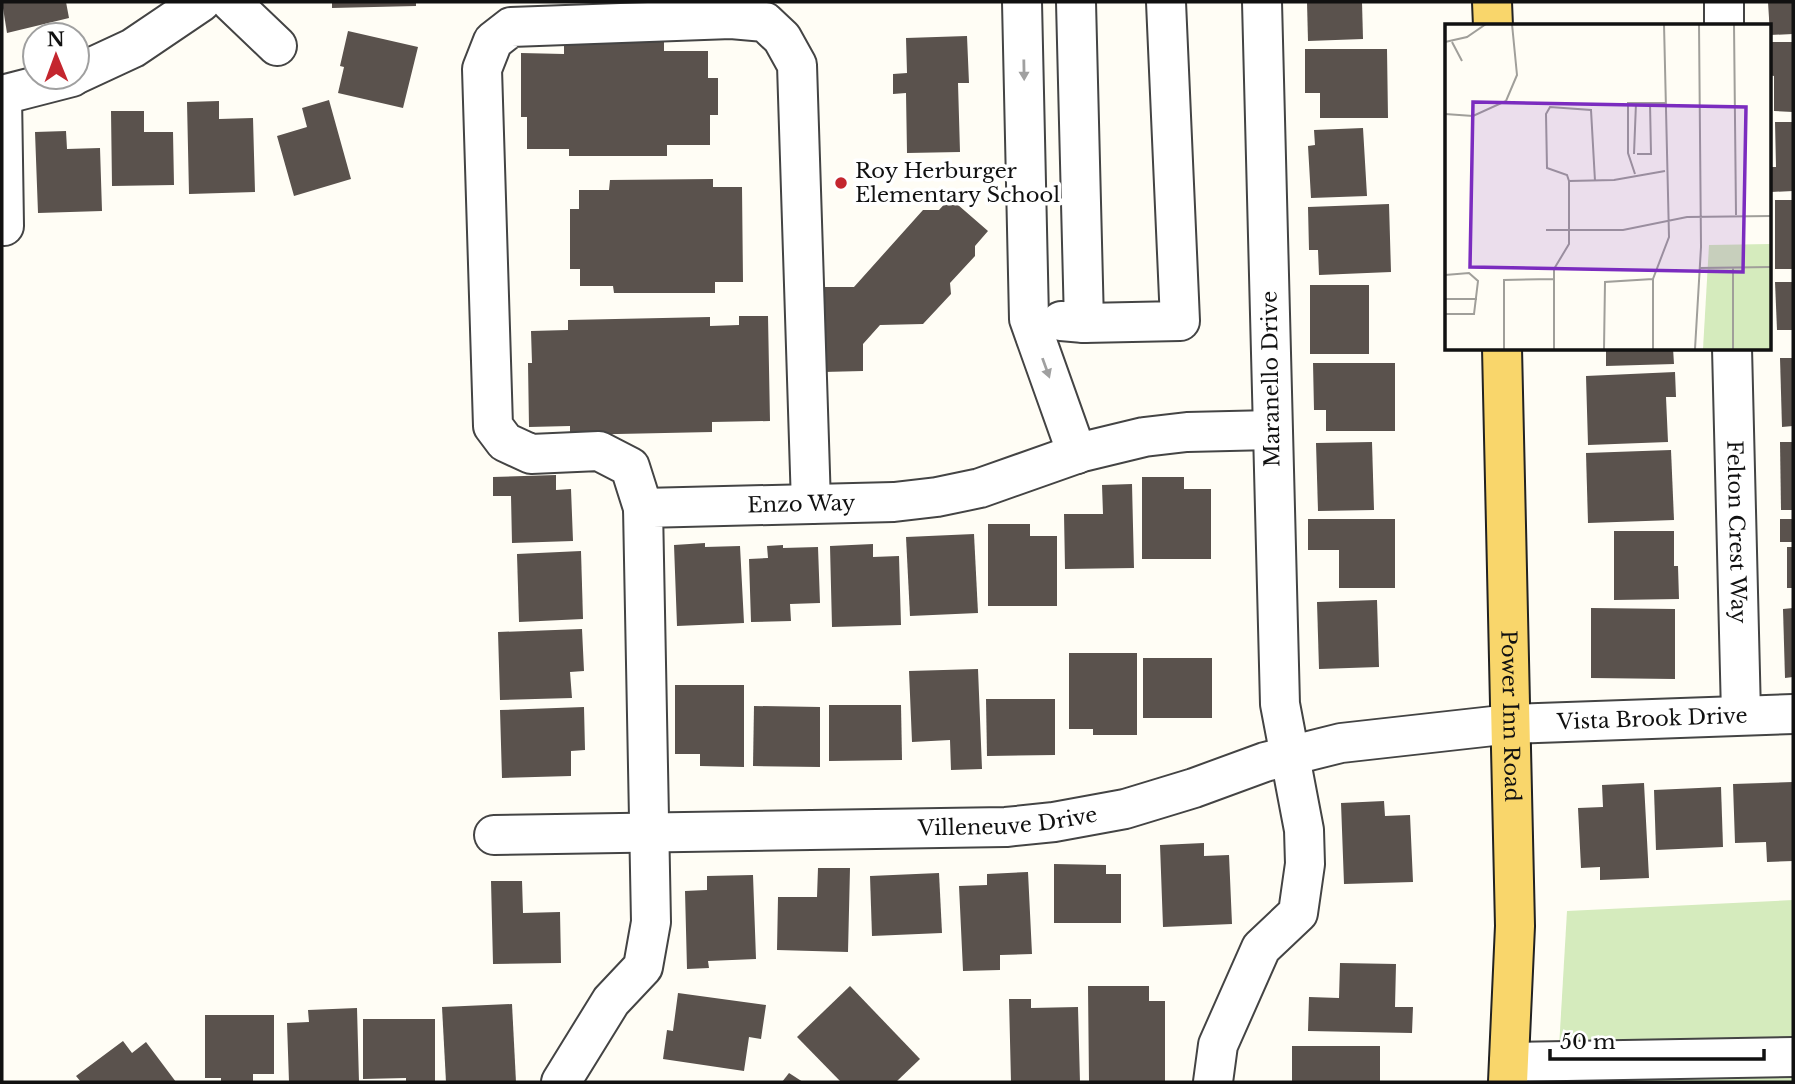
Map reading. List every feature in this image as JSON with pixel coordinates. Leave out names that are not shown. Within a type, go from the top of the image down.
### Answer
[{"type":"main road","points":[[1492,2],[1493,24]]},
{"type":"main road","name":"Power Inn Road","points":[[1502,350],[1515,926],[1509,1072]]},
{"type":"street","points":[[91,68],[133,48],[201,2]]},
{"type":"street","points":[[231,2],[277,46]]},
{"type":"street","points":[[1022,2],[1029,319],[1077,454]]},
{"type":"street","points":[[1076,2],[1084,323]]},
{"type":"street","points":[[1029,319],[1084,323],[1181,321],[1166,2]]},
{"type":"street","name":"Maranello Drive","points":[[1213,1082],[1218,1045],[1261,948],[1298,913],[1305,864],[1304,830],[1280,704],[1262,2]]},
{"type":"street","points":[[1724,2],[1724,24]]},
{"type":"street","points":[[561,1082],[611,1001],[643,967],[651,922],[643,508],[630,467],[599,451],[531,454],[505,442],[493,426],[482,69],[492,41],[511,27],[731,19],[765,22],[782,38],[797,65],[811,504]]},
{"type":"street","points":[[4,226],[2,95],[21,90]]},
{"type":"street","name":"Felton Crest Way","points":[[1732,350],[1741,715]]},
{"type":"street","name":"Enzo Way","points":[[643,508],[894,502],[937,497],[980,488],[1077,454],[1155,436],[1187,432],[1272,430]]},
{"type":"street","name":"Vista Brook Drive","points":[[1511,724],[1793,714]]},
{"type":"street","name":"Villeneuve Drive","points":[[494,835],[992,827],[1054,822],[1125,809],[1290,755],[1341,743],[1511,724]]},
{"type":"street","points":[[1509,1072],[1732,1070],[1793,1057]]},
{"type":"green space","points":[[1793,900],[1793,1082],[1557,1082],[1567,911]]},
{"type":"building","points":[[2,2],[66,2],[69,18],[57,21],[21,21],[21,30],[7,33]]},
{"type":"building","points":[[332,2],[416,2],[416,6],[332,8]]},
{"type":"building","points":[[1307,2],[1362,2],[1363,39],[1308,41]]},
{"type":"building","points":[[1768,2],[1793,2],[1793,34],[1770,35]]},
{"type":"building","points":[[348,31],[418,47],[403,108],[338,93],[344,67],[340,66]]},
{"type":"building","points":[[967,36],[969,83],[958,83],[960,152],[907,153],[906,93],[893,94],[893,74],[907,73],[906,38]]},
{"type":"building","points":[[564,42],[664,42],[664,51],[708,51],[708,78],[718,78],[718,115],[710,115],[710,145],[667,145],[667,156],[569,156],[569,149],[527,149],[527,117],[521,117],[521,53],[564,54]]},
{"type":"building","points":[[1770,42],[1793,42],[1793,112],[1774,111],[1774,76],[1770,75]]},
{"type":"building","points":[[1305,49],[1387,49],[1388,118],[1320,118],[1320,93],[1305,93]]},
{"type":"building","points":[[329,100],[351,179],[294,196],[277,136],[307,127],[302,108]]},
{"type":"building","points":[[219,101],[219,119],[253,118],[255,192],[189,194],[187,102]]},
{"type":"building","points":[[111,111],[144,111],[144,132],[173,132],[174,185],[112,186]]},
{"type":"building","points":[[1775,122],[1793,122],[1793,191],[1771,192],[1770,167],[1776,167]]},
{"type":"building","points":[[1363,128],[1367,196],[1311,198],[1308,146],[1315,145],[1314,130]]},
{"type":"building","points":[[66,131],[67,149],[100,148],[102,211],[38,213],[35,132]]},
{"type":"building","points":[[713,179],[713,187],[742,187],[743,282],[715,282],[715,293],[614,293],[613,286],[580,286],[580,269],[570,269],[570,209],[579,209],[579,190],[609,190],[610,180]]},
{"type":"building","points":[[950,198],[988,231],[975,246],[975,256],[950,283],[951,294],[923,324],[880,325],[863,344],[863,371],[823,372],[824,287],[854,287],[923,210],[939,210]]},
{"type":"building","points":[[1775,200],[1793,200],[1793,269],[1775,269]]},
{"type":"building","points":[[1389,204],[1391,272],[1319,275],[1318,250],[1309,250],[1308,207]]},
{"type":"building","points":[[1775,282],[1793,282],[1793,330],[1777,330]]},
{"type":"building","points":[[1310,285],[1369,285],[1369,354],[1310,354]]},
{"type":"building","points":[[739,316],[768,316],[770,421],[712,422],[712,432],[570,435],[570,426],[529,427],[528,363],[532,363],[531,331],[568,330],[568,320],[710,317],[710,326],[739,325]]},
{"type":"building","points":[[1606,350],[1673,350],[1674,364],[1606,366]]},
{"type":"building","points":[[1780,358],[1793,358],[1793,426],[1782,427]]},
{"type":"building","points":[[1313,363],[1395,363],[1395,431],[1326,431],[1326,410],[1314,410]]},
{"type":"building","points":[[1675,372],[1676,397],[1666,397],[1668,442],[1588,445],[1586,376]]},
{"type":"building","points":[[1372,442],[1374,510],[1318,511],[1316,443]]},
{"type":"building","points":[[1780,442],[1793,442],[1793,510],[1781,510]]},
{"type":"building","points":[[1671,450],[1674,520],[1588,523],[1586,453]]},
{"type":"building","points":[[556,475],[556,490],[571,489],[573,541],[512,543],[511,496],[493,496],[493,477]]},
{"type":"building","points":[[1142,477],[1184,477],[1184,489],[1211,489],[1211,559],[1142,559]]},
{"type":"building","points":[[1132,484],[1134,568],[1065,569],[1064,514],[1103,514],[1102,485]]},
{"type":"building","points":[[1308,519],[1395,519],[1395,588],[1339,588],[1339,550],[1308,550]]},
{"type":"building","points":[[1780,519],[1793,519],[1793,542],[1780,542]]},
{"type":"building","points":[[988,524],[1030,524],[1030,536],[1057,536],[1057,606],[988,606]]},
{"type":"building","points":[[1614,531],[1674,531],[1674,566],[1678,566],[1679,599],[1614,600]]},
{"type":"building","points":[[974,534],[978,613],[910,616],[906,537]]},
{"type":"building","points":[[705,543],[705,547],[740,546],[744,623],[677,626],[674,545]]},
{"type":"building","points":[[873,544],[873,557],[899,556],[901,625],[832,627],[830,546]]},
{"type":"building","points":[[783,545],[783,548],[818,547],[820,603],[790,604],[791,621],[751,622],[749,559],[768,558],[767,546]]},
{"type":"building","points":[[1787,547],[1793,547],[1793,588],[1787,588]]},
{"type":"building","points":[[581,551],[583,619],[519,622],[517,554]]},
{"type":"building","points":[[1377,600],[1379,667],[1319,669],[1317,602]]},
{"type":"building","points":[[1591,608],[1675,609],[1675,679],[1591,678]]},
{"type":"building","points":[[1793,608],[1793,677],[1785,678],[1783,609]]},
{"type":"building","points":[[582,629],[584,671],[570,672],[572,698],[500,700],[498,632]]},
{"type":"building","points":[[1069,653],[1137,653],[1137,735],[1093,735],[1093,729],[1069,729]]},
{"type":"building","points":[[1143,658],[1212,658],[1212,718],[1143,718]]},
{"type":"building","points":[[978,669],[982,769],[951,770],[950,740],[912,742],[909,671]]},
{"type":"building","points":[[675,685],[744,685],[744,767],[700,766],[700,754],[675,754]]},
{"type":"building","points":[[986,699],[1055,699],[1055,755],[987,756]]},
{"type":"building","points":[[829,705],[901,705],[902,760],[829,761]]},
{"type":"building","points":[[754,706],[820,707],[820,767],[753,766]]},
{"type":"building","points":[[584,707],[585,750],[571,751],[571,776],[502,778],[500,710]]},
{"type":"building","points":[[1793,782],[1793,861],[1767,862],[1766,842],[1735,843],[1733,784]]},
{"type":"building","points":[[1644,783],[1649,878],[1600,880],[1600,867],[1581,868],[1578,808],[1603,807],[1602,785]]},
{"type":"building","points":[[1721,787],[1723,847],[1656,850],[1654,790]]},
{"type":"building","points":[[1384,801],[1385,816],[1410,815],[1413,882],[1344,884],[1341,803]]},
{"type":"building","points":[[1204,843],[1204,856],[1229,855],[1232,924],[1163,927],[1160,845]]},
{"type":"building","points":[[1054,864],[1106,865],[1106,874],[1121,874],[1121,923],[1054,923]]},
{"type":"building","points":[[818,868],[850,868],[848,952],[777,950],[778,897],[817,897]]},
{"type":"building","points":[[1028,872],[1032,954],[1000,955],[1000,970],[963,971],[959,886],[987,885],[987,874]]},
{"type":"building","points":[[939,873],[942,933],[872,936],[870,876]]},
{"type":"building","points":[[753,875],[756,959],[708,961],[709,968],[687,969],[685,891],[707,890],[707,876]]},
{"type":"building","points":[[491,881],[522,881],[523,913],[560,912],[561,963],[493,964]]},
{"type":"building","points":[[1340,963],[1396,964],[1395,1007],[1413,1007],[1412,1033],[1308,1031],[1309,997],[1339,998]]},
{"type":"building","points":[[850,986],[920,1059],[896,1082],[841,1082],[797,1037]]},
{"type":"building","points":[[1088,986],[1149,986],[1149,1001],[1165,1001],[1165,1082],[1089,1082]]},
{"type":"building","points":[[678,993],[766,1005],[761,1039],[749,1037],[744,1071],[663,1059],[667,1030],[673,1031]]},
{"type":"building","points":[[1009,999],[1031,999],[1031,1008],[1078,1007],[1080,1082],[1011,1082]]},
{"type":"building","points":[[512,1004],[516,1082],[446,1082],[442,1007]]},
{"type":"building","points":[[357,1008],[359,1082],[289,1082],[287,1023],[309,1022],[308,1010]]},
{"type":"building","points":[[205,1015],[274,1015],[274,1074],[253,1074],[253,1082],[221,1082],[221,1078],[205,1078]]},
{"type":"building","points":[[363,1019],[435,1019],[435,1082],[406,1082],[406,1078],[363,1079]]},
{"type":"building","points":[[123,1041],[132,1053],[146,1042],[176,1082],[81,1082],[76,1076]]},
{"type":"building","points":[[1292,1046],[1380,1046],[1380,1082],[1292,1082]]},
{"type":"building","points":[[789,1073],[803,1082],[782,1082]]},
{"type":"place","name":"Roy Herburger Elementary School","points":[[841,183]]}]
